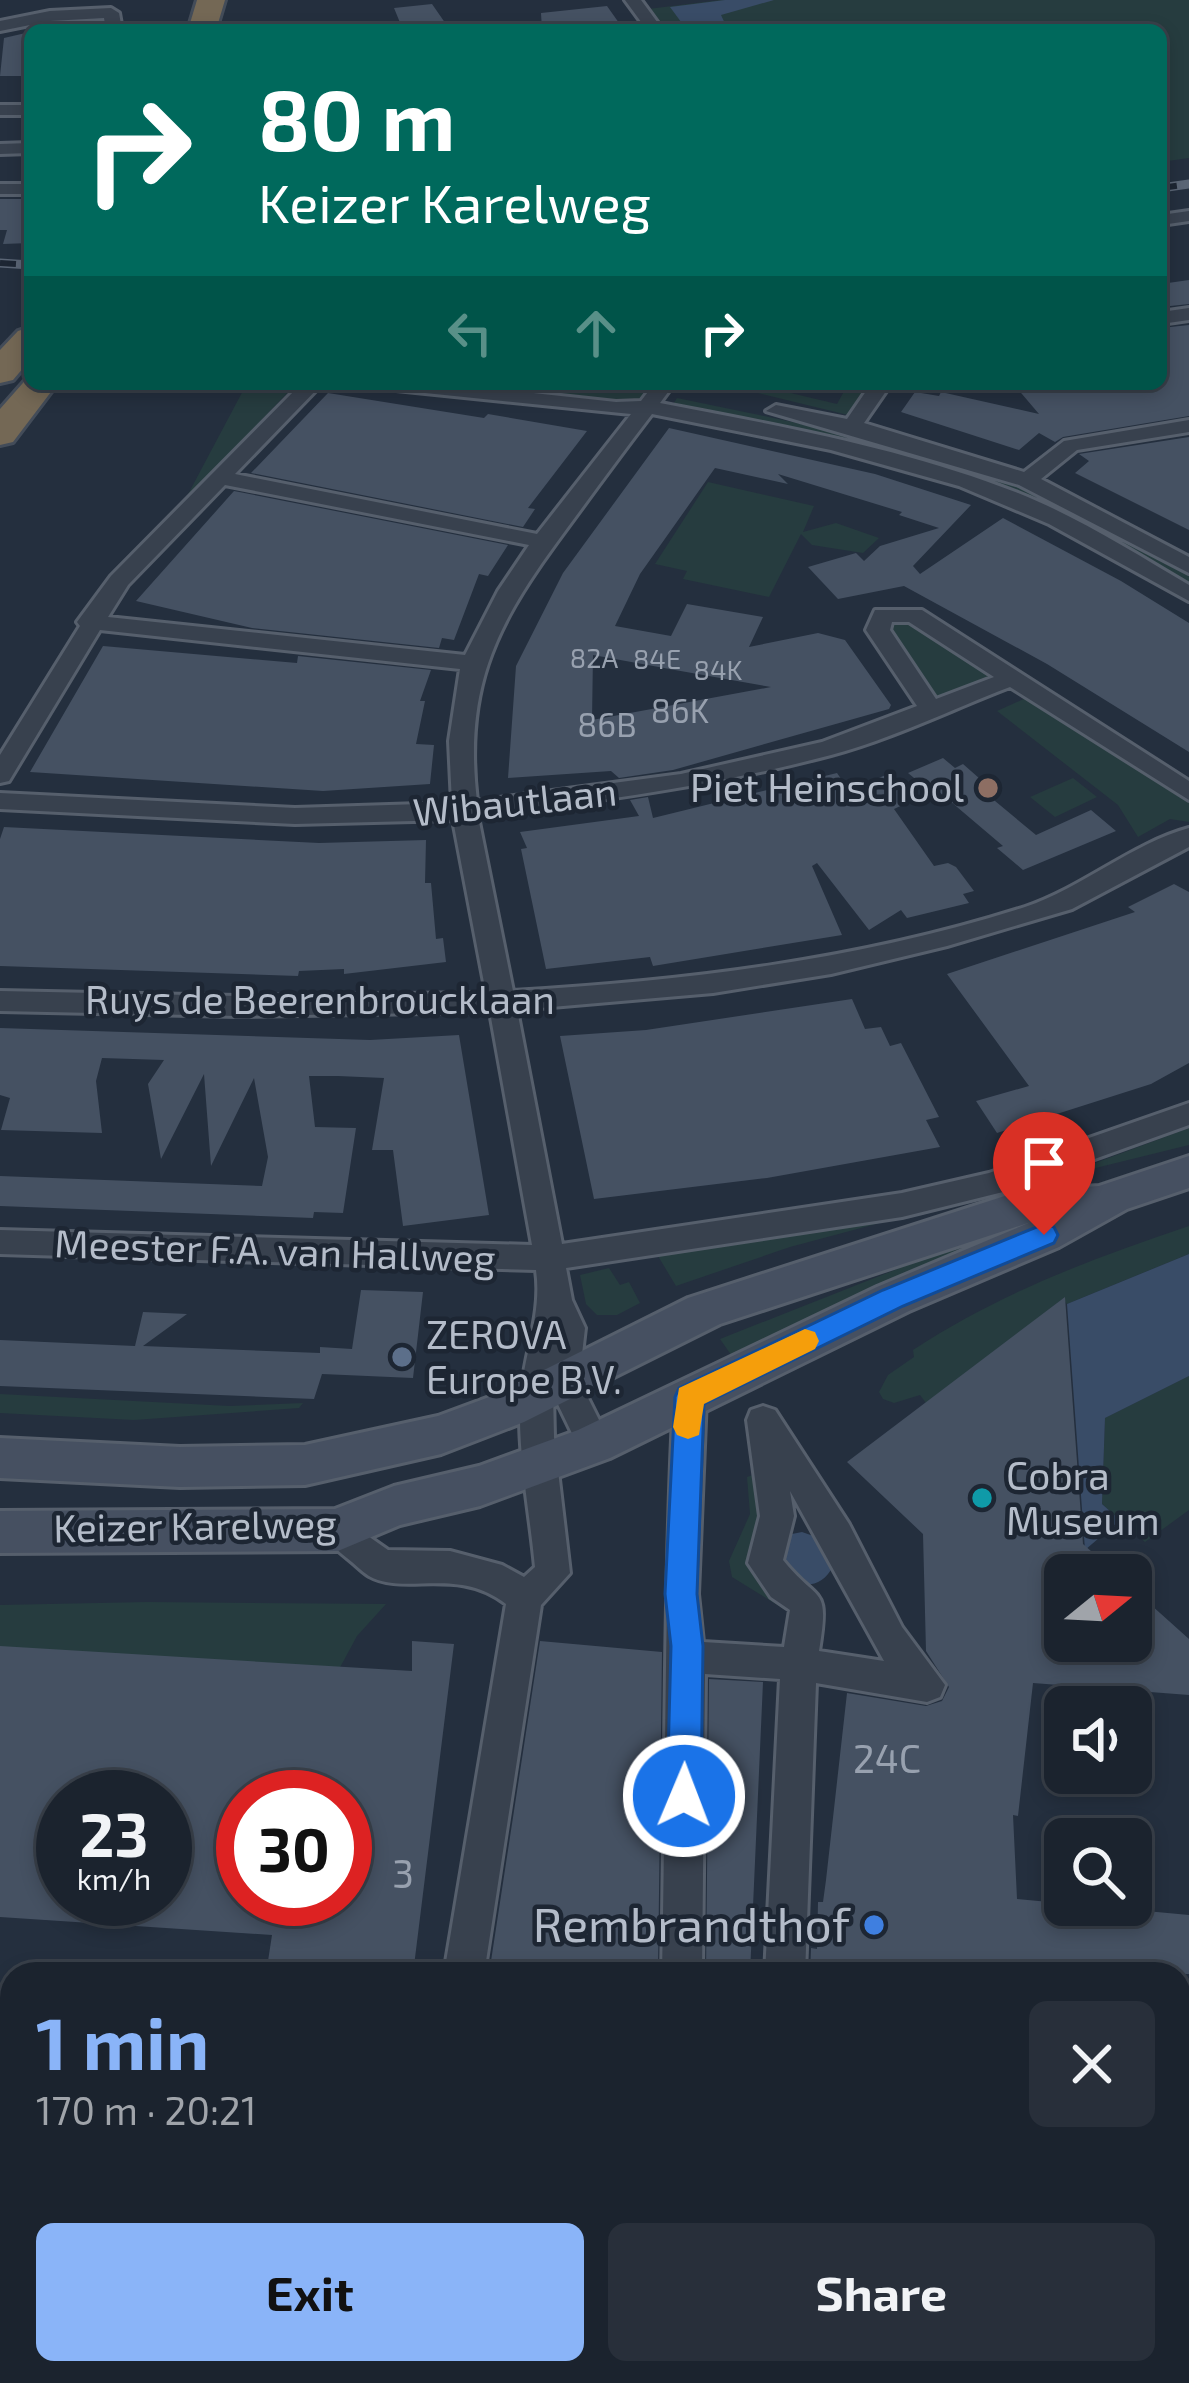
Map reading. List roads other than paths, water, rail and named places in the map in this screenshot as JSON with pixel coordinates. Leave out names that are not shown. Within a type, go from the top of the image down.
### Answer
[{"type":"highway","points":[[0,372],[24,345]]},
{"type":"highway","points":[[0,434],[35,390]]},
{"type":"main road","name":"Keizer Karelweg","points":[[0,1532],[338,1530],[394,1506],[480,1486],[594,1444],[893,1298],[1044,1235],[1112,1198],[1189,1172]]},
{"type":"main road","name":"Keizer Karelweg","points":[[0,1459],[180,1467],[305,1465],[441,1435],[704,1312],[1020,1207],[1112,1198]]},
{"type":"street","points":[[0,26],[54,8],[113,21]]},
{"type":"street","points":[[0,775],[118,581],[306,390]]},
{"type":"street","points":[[451,390],[616,408],[657,393],[852,426],[1027,480],[1188,565]]},
{"type":"street","points":[[852,426],[877,390]]},
{"type":"street","points":[[657,393],[708,418],[904,462],[1013,499],[1189,594]]},
{"type":"street","points":[[466,1962],[539,1586],[536,1466],[549,1387],[542,1341],[556,1300],[464,812],[463,736],[472,664],[502,603],[657,393]]},
{"type":"street","points":[[1027,480],[1071,445],[1189,426]]},
{"type":"street","points":[[217,477],[547,542]]},
{"type":"street","points":[[933,712],[878,631],[884,615],[914,615],[1189,792]]},
{"type":"street","points":[[89,622],[472,664]]},
{"type":"street","name":"Wibautlaan","points":[[0,800],[295,816],[464,812],[681,782],[829,748],[933,712],[1012,677]]},
{"type":"street","name":"Ruys de Beerenbroucklaan","points":[[0,1001],[328,1008],[502,1004],[710,985],[856,962],[1046,909],[1189,836]]},
{"type":"street","points":[[549,1258],[902,1205],[992,1184],[1189,1114]]},
{"type":"street","name":"Meester F.A. van Hallweg","points":[[0,1242],[549,1258]]},
{"type":"street","points":[[549,1387],[594,1444]]},
{"type":"street","points":[[682,1962],[687,1657],[681,1594],[690,1397]]},
{"type":"street","points":[[687,1657],[799,1664],[927,1684],[902,1661],[884,1635],[844,1549],[763,1420],[777,1516],[765,1563],[783,1586],[806,1600],[799,1664],[785,1962]]},
{"type":"street","points":[[338,1530],[381,1565],[450,1566],[539,1586]]},
{"type":"water","points":[[774,0],[721,15],[725,24],[683,24],[670,7]]},
{"type":"water","points":[[1189,1254],[1189,1376],[1105,1418],[1102,1504],[1120,1520],[1085,1550],[1067,1304]]},
{"type":"water","points":[[802,1532],[822,1539],[833,1566],[815,1583],[790,1581],[777,1547]]},
{"type":"railway","points":[[1167,187],[1189,184]]},
{"type":"railway","points":[[0,263],[24,265]]},
{"type":"place","name":"Piet Heinschool","points":[[988,788]]},
{"type":"place","name":"ZEROVA Europe B.V.","points":[[402,1357]]},
{"type":"place","name":"Cobra Museum","points":[[982,1498]]},
{"type":"place","name":"Rembrandthof","points":[[874,1925]]}]
